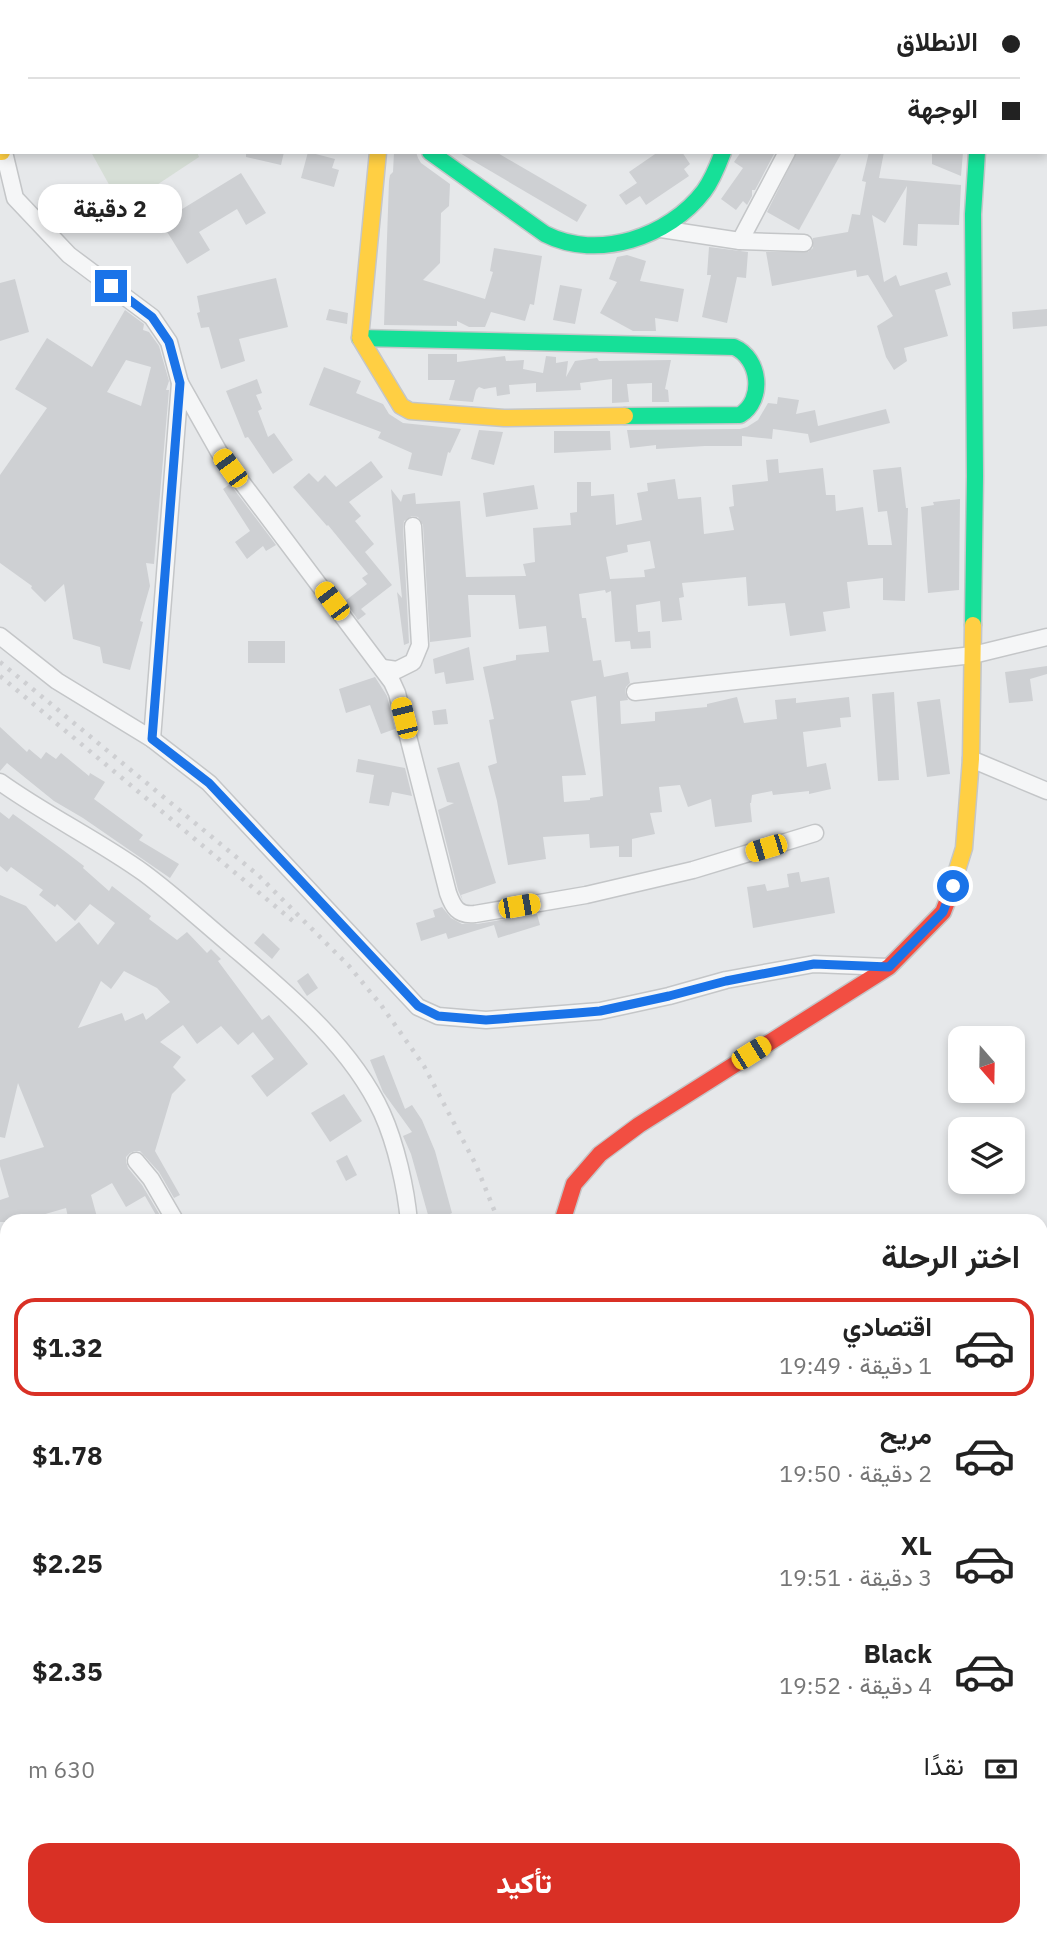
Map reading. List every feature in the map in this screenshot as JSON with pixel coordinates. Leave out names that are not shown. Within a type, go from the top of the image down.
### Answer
[{"type":"street","points":[[3,154],[15,198],[69,255],[152,317],[169,342],[180,383],[219,452],[392,682],[447,893],[452,905],[461,914],[475,914],[612,889],[693,870],[815,833]]},
{"type":"street","points":[[360,338],[734,346],[742,350],[752,367],[756,384],[755,397],[747,413],[740,415],[504,418],[410,411],[401,406],[360,338],[378,154]]},
{"type":"street","points":[[433,154],[545,234],[564,243],[588,245],[616,242],[661,229],[690,207],[702,193],[715,174],[722,154]]},
{"type":"street","points":[[740,241],[786,154]]},
{"type":"street","points":[[565,1214],[574,1184],[600,1154],[639,1125],[889,967],[943,912],[964,848],[971,760],[975,476],[973,214],[977,154]]},
{"type":"street","points":[[661,229],[740,241],[804,243]]},
{"type":"street","points":[[152,739],[180,383]]},
{"type":"street","points":[[383,668],[397,670],[413,662],[420,645],[413,526]]},
{"type":"street","points":[[0,636],[57,681],[152,739],[209,783],[418,1006],[438,1016],[486,1020],[600,1011],[726,981],[814,964],[889,967]]},
{"type":"street","points":[[635,692],[973,655],[1047,637]]},
{"type":"street","points":[[971,760],[1047,791]]},
{"type":"street","points":[[0,782],[143,873],[288,995],[336,1045],[354,1066],[382,1114],[400,1166],[408,1214]]},
{"type":"street","points":[[136,1161],[151,1179],[171,1214]]},
{"type":"shaded area","points":[[92,154],[198,154],[199,157],[122,208]]},
{"type":"building","points":[[246,154],[284,154],[281,165],[246,157]]},
{"type":"building","points":[[307,154],[335,159],[332,168],[339,170],[334,187],[301,178]]},
{"type":"building","points":[[394,154],[417,154],[421,163],[450,184],[449,206],[441,213],[440,263],[423,280],[485,299],[493,272],[490,271],[494,248],[542,256],[534,305],[530,304],[525,321],[491,312],[485,327],[469,327],[457,321],[457,326],[384,325],[389,181],[393,172]]},
{"type":"building","points":[[461,154],[499,154],[587,205],[577,222]]},
{"type":"building","points":[[655,154],[683,154],[690,164],[684,169],[689,176],[646,205],[640,196],[626,205],[619,195],[637,183],[629,172]]},
{"type":"building","points":[[740,154],[774,154],[755,190],[752,190],[747,205],[743,201],[736,210],[721,199],[743,168],[734,162]]},
{"type":"building","points":[[796,154],[841,154],[799,230],[767,212]]},
{"type":"building","points":[[869,154],[884,154],[879,178],[961,185],[959,225],[918,224],[917,246],[903,245],[907,186],[885,223],[872,215],[884,282],[896,275],[900,286],[947,272],[951,285],[935,290],[948,336],[904,348],[907,361],[894,370],[886,357],[877,326],[893,316],[868,275],[857,277],[856,270],[772,286],[766,252],[808,252],[813,248],[813,238],[848,232],[852,214],[860,215],[866,182],[862,181]]},
{"type":"building","points":[[932,154],[963,154],[961,176],[932,164]]},
{"type":"building","points":[[241,173],[266,213],[246,225],[237,209],[199,232],[210,250],[187,264],[161,222]]},
{"type":"building","points":[[709,247],[748,252],[746,278],[737,277],[727,323],[702,317],[711,275],[707,275]]},
{"type":"building","points":[[627,255],[646,261],[640,281],[684,289],[678,322],[655,318],[656,331],[633,331],[600,313],[617,282],[609,279],[617,257]]},
{"type":"building","points":[[276,278],[288,327],[239,339],[245,361],[221,369],[209,327],[201,328],[197,313],[200,312],[197,296]]},
{"type":"building","points":[[15,279],[29,332],[0,341],[0,283]]},
{"type":"building","points":[[560,285],[582,289],[575,324],[553,320]]},
{"type":"building","points":[[329,309],[348,313],[347,324],[326,320]]},
{"type":"building","points":[[1047,309],[1047,326],[1013,329],[1012,312]]},
{"type":"building","points":[[125,310],[144,324],[143,330],[149,332],[159,346],[169,381],[166,390],[169,390],[154,564],[146,563],[150,586],[130,670],[103,663],[100,647],[73,639],[64,584],[45,602],[32,586],[0,563],[0,475],[47,408],[15,389],[47,338],[92,367]],"holes":[[[126,360],[151,367],[141,406],[107,392]]]},
{"type":"building","points":[[428,354],[457,354],[457,362],[505,356],[506,361],[524,360],[523,369],[543,373],[546,356],[556,357],[556,363],[568,361],[566,377],[575,361],[597,358],[599,361],[671,360],[665,389],[668,390],[669,402],[652,402],[652,383],[627,384],[629,402],[612,403],[612,379],[580,383],[581,390],[536,392],[536,383],[509,385],[510,394],[497,396],[496,387],[479,387],[473,402],[449,400],[455,380],[428,380]]},
{"type":"building","points":[[324,367],[361,381],[356,393],[383,404],[389,414],[403,423],[461,429],[450,453],[448,452],[442,476],[408,469],[412,453],[378,438],[381,432],[309,405]]},
{"type":"building","points":[[257,379],[262,393],[256,395],[262,409],[258,411],[268,437],[274,433],[293,460],[273,474],[248,437],[245,438],[226,391]]},
{"type":"building","points":[[778,397],[799,400],[796,414],[815,410],[818,426],[886,409],[890,423],[810,443],[808,434],[773,429],[772,439],[742,436],[742,446],[656,449],[656,445],[630,448],[627,430],[747,427],[758,420],[768,403],[777,404]]},
{"type":"building","points":[[479,430],[503,432],[494,465],[471,459]]},
{"type":"building","points":[[554,431],[610,431],[611,450],[554,453]]},
{"type":"building","points":[[778,459],[779,473],[823,468],[826,495],[835,495],[836,511],[863,507],[868,545],[892,545],[887,511],[878,512],[873,470],[901,467],[908,508],[905,601],[883,600],[883,578],[847,582],[850,608],[823,612],[826,631],[790,636],[785,603],[748,606],[746,577],[682,583],[684,597],[679,598],[682,620],[662,622],[660,601],[636,605],[638,632],[650,631],[651,648],[631,649],[630,641],[615,642],[611,591],[579,594],[582,618],[586,618],[593,661],[601,660],[604,677],[628,672],[630,683],[625,692],[628,700],[620,701],[621,724],[655,721],[655,712],[707,707],[707,704],[737,697],[744,723],[777,719],[775,700],[796,698],[796,703],[849,697],[851,717],[840,718],[841,727],[803,732],[807,767],[826,763],[831,789],[809,794],[809,791],[773,795],[772,791],[752,795],[752,822],[715,827],[711,799],[688,807],[680,785],[659,787],[662,812],[650,813],[655,834],[632,839],[632,857],[619,857],[619,846],[590,848],[589,834],[543,837],[546,859],[508,865],[488,766],[497,763],[489,720],[494,719],[483,667],[516,660],[516,655],[549,652],[546,626],[519,629],[515,595],[468,595],[471,637],[430,642],[423,525],[418,517],[412,516],[404,521],[403,527],[409,643],[404,645],[397,592],[402,598],[391,489],[401,502],[403,495],[415,493],[416,504],[460,501],[466,577],[526,576],[523,564],[535,562],[533,528],[571,525],[570,513],[577,512],[577,482],[591,482],[591,496],[614,494],[616,525],[642,520],[637,493],[648,491],[647,483],[675,479],[678,499],[701,497],[704,534],[734,530],[729,507],[734,506],[732,485],[768,481],[766,460]],"holes":[[[650,541],[655,568],[644,570],[645,577],[610,579],[606,557],[628,552],[627,545]],[[596,696],[603,796],[564,802],[562,776],[586,775],[571,701]]]},
{"type":"building","points":[[371,461],[383,477],[349,502],[361,516],[355,521],[374,544],[365,552],[392,585],[361,609],[366,614],[358,620],[345,601],[367,584],[362,578],[368,574],[293,487],[309,473],[318,482],[325,475],[336,487]]},
{"type":"building","points":[[230,484],[276,545],[266,551],[263,546],[247,559],[235,542],[250,531],[223,489]]},
{"type":"building","points":[[534,485],[538,509],[486,517],[483,493]]},
{"type":"building","points":[[960,499],[959,590],[928,593],[921,507],[934,505],[933,502]]},
{"type":"building","points":[[248,641],[285,641],[285,663],[248,663]]},
{"type":"building","points":[[469,647],[474,680],[446,684],[444,672],[435,674],[433,659]]},
{"type":"building","points":[[1047,666],[1047,674],[1030,679],[1033,701],[1009,703],[1005,672]]},
{"type":"building","points":[[375,677],[387,696],[395,729],[381,734],[370,705],[346,713],[339,689]]},
{"type":"building","points":[[894,692],[899,780],[878,781],[872,694]]},
{"type":"building","points":[[940,699],[950,774],[927,777],[917,702]]},
{"type":"building","points":[[446,709],[448,724],[434,725],[432,711]]},
{"type":"building","points":[[0,727],[27,752],[29,749],[41,759],[46,752],[56,759],[61,753],[89,776],[90,773],[105,782],[94,799],[143,835],[139,840],[179,864],[170,878],[54,801],[7,763],[0,771]]},
{"type":"building","points":[[358,759],[405,768],[412,796],[392,792],[389,806],[369,803],[374,775],[356,772]]},
{"type":"building","points":[[459,762],[496,883],[461,895],[463,901],[458,890],[438,810],[454,803],[447,802],[437,768]]},
{"type":"building","points":[[0,812],[9,819],[13,814],[63,850],[109,891],[112,886],[177,940],[187,932],[207,953],[211,949],[221,959],[218,961],[262,1020],[269,1015],[308,1064],[267,1097],[251,1076],[274,1059],[253,1032],[238,1045],[221,1026],[197,1044],[183,1025],[160,1042],[181,1057],[173,1067],[186,1080],[172,1094],[155,1151],[180,1195],[174,1198],[159,1172],[140,1151],[130,1153],[126,1157],[128,1168],[159,1214],[155,1214],[145,1196],[126,1207],[112,1183],[91,1195],[96,1214],[67,1214],[66,1208],[45,1214],[0,1214],[0,1200],[9,1197],[0,1160],[44,1147],[18,1083],[5,1138],[0,1137],[0,895],[26,906],[56,942],[79,922],[98,945],[115,923],[90,904],[75,921],[57,904],[55,907],[39,895],[43,890],[11,867],[7,872],[0,866]],"holes":[[[124,971],[157,988],[170,1002],[146,1020],[143,1013],[125,1021],[122,1013],[78,1028],[101,981],[111,989]]]},
{"type":"building","points":[[799,872],[801,882],[829,877],[835,913],[753,928],[747,887],[765,884],[767,891],[789,887],[787,874]]},
{"type":"building","points":[[442,907],[451,918],[462,924],[537,914],[540,925],[498,938],[494,925],[448,939],[446,933],[421,941],[416,923],[435,917],[433,910]]},
{"type":"building","points":[[263,933],[280,949],[272,959],[254,943]]},
{"type":"building","points":[[308,973],[318,988],[307,996],[297,981]]},
{"type":"building","points":[[384,1055],[405,1109],[412,1105],[422,1120],[435,1151],[452,1213],[428,1214],[411,1154],[403,1136],[412,1132],[383,1092],[370,1060]]},
{"type":"building","points":[[344,1094],[362,1121],[330,1142],[311,1113]]},
{"type":"building","points":[[347,1155],[357,1175],[346,1181],[336,1161]]},
{"type":"railway","points":[[0,662],[258,875],[349,966],[381,1005],[424,1066],[476,1165],[496,1214]]},
{"type":"railway","points":[[0,676],[294,922]]},
{"type":"traffic: fast","points":[[433,154],[545,234],[566,242],[587,245],[631,240],[672,221],[704,191],[722,154]]},
{"type":"traffic: fast","points":[[973,625],[973,214],[977,154]]},
{"type":"traffic: fast","points":[[360,338],[734,347],[743,352],[754,369],[756,390],[753,400],[740,415],[625,416]]},
{"type":"traffic: slow","points":[[378,154],[360,338],[401,406],[410,411],[504,418],[625,416]]},
{"type":"traffic: slow","points":[[948,899],[964,848],[971,759],[973,625]]},
{"type":"traffic: jam","points":[[565,1214],[574,1184],[600,1154],[639,1125],[889,967],[943,912],[948,899]]},
{"type":"route","points":[[111,286],[152,317],[169,342],[180,383],[152,739],[209,783],[418,1006],[438,1016],[486,1020],[577,1013],[600,1011],[726,981],[814,964],[889,967],[943,912],[953,886]]}]
